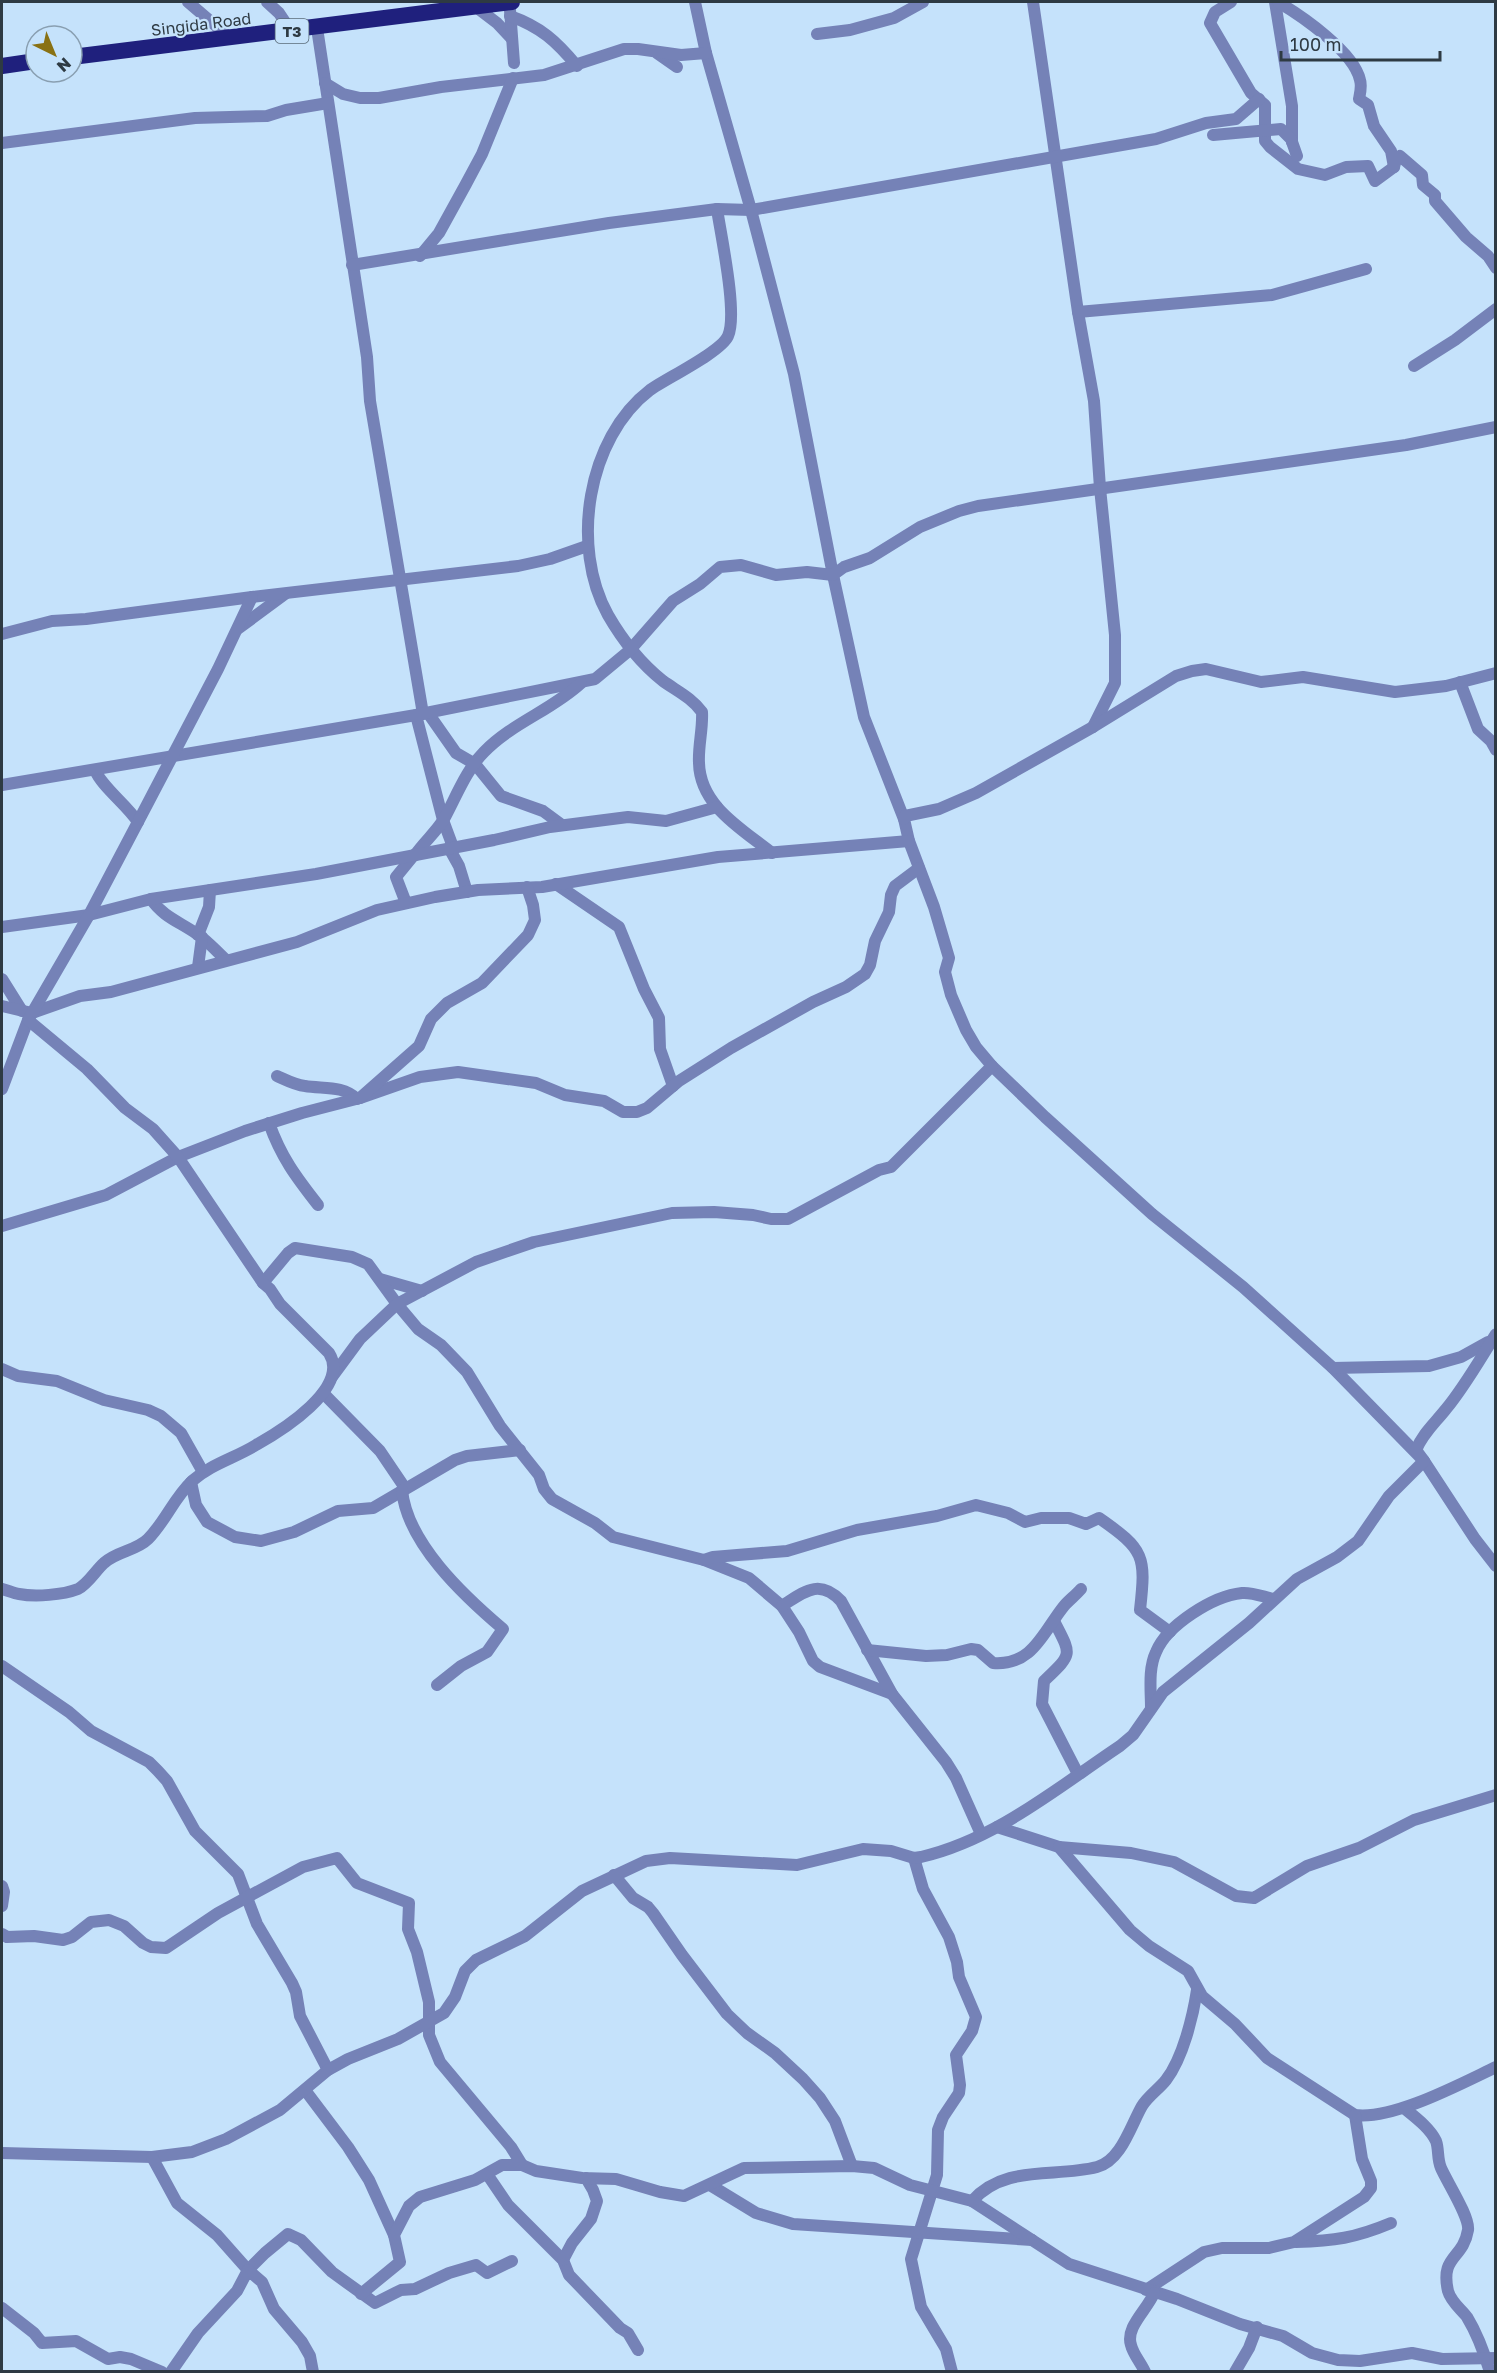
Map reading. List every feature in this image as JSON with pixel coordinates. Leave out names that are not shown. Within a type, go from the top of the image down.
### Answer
[{"type":"highway","name":"Singida Road","points":[[84,56],[317,28],[452,6],[511,6]]},
{"type":"highway","points":[[2,66],[24,63]]},
{"type":"street","points":[[188,2],[230,38]]},
{"type":"street","points":[[267,2],[279,13],[291,31]]},
{"type":"street","points":[[694,2],[794,374],[832,575],[864,717],[904,819],[909,842],[934,907],[949,958],[945,972],[951,995],[966,1030],[976,1047],[992,1066],[1152,1214],[1251,1294],[1333,1368],[1424,1461]]},
{"type":"street","points":[[817,34],[850,30],[894,18],[923,2]]},
{"type":"street","points":[[1033,2],[1054,158],[1094,400],[1100,488],[1115,635],[1115,683],[1093,727]]},
{"type":"street","points":[[1232,2],[1215,12],[1210,23],[1251,93],[1265,105],[1265,141],[1270,147],[1298,169],[1325,175],[1346,166],[1368,166],[1375,181],[1394,167],[1396,159],[1400,156],[1422,175],[1423,185],[1435,195],[1435,201],[1466,237],[1488,256],[1496,268]]},
{"type":"street","points":[[1276,2],[1292,106],[1292,142],[1297,156]]},
{"type":"street","points":[[1276,2],[1331,40],[1351,64],[1361,81],[1359,99],[1368,105],[1374,126],[1391,151],[1394,167]]},
{"type":"street","points":[[476,6],[512,39]]},
{"type":"street","points":[[511,6],[514,63]]},
{"type":"street","points":[[511,6],[556,41],[577,66]]},
{"type":"street","points":[[317,28],[367,357],[370,401],[422,714],[443,820],[467,892]]},
{"type":"street","points":[[325,83],[343,94],[360,98],[380,98],[441,87],[544,75],[624,49],[681,55],[706,53]]},
{"type":"street","points":[[656,52],[677,67]]},
{"type":"street","points":[[420,256],[439,233],[466,184],[500,112],[513,78]]},
{"type":"street","points":[[352,265],[420,256],[506,239],[717,209],[751,210],[1054,158],[1156,139],[1206,123],[1229,121],[1241,115],[1258,99]]},
{"type":"street","points":[[2,143],[195,118],[258,117],[328,103]]},
{"type":"street","points":[[1213,135],[1281,129],[1292,142]]},
{"type":"street","points":[[717,209],[731,310],[728,336],[715,350],[648,391],[619,422],[600,462],[593,485],[587,546],[601,600],[630,650],[664,682],[693,702],[702,712],[699,765],[706,794],[738,827],[772,853]]},
{"type":"street","points":[[1078,312],[1272,296],[1366,269]]},
{"type":"street","points":[[1414,366],[1455,340],[1496,309]]},
{"type":"street","points":[[2,785],[422,714],[595,679],[630,650],[673,601],[700,584],[720,567],[741,565],[776,575],[807,572],[832,575],[844,567],[870,558],[920,527],[959,511],[1100,488],[1406,445],[1496,427]]},
{"type":"street","points":[[2,634],[52,621],[86,619],[518,566],[550,559],[587,546]]},
{"type":"street","points":[[237,629],[286,593]]},
{"type":"street","points":[[2,1089],[27,1015],[89,915],[252,597]]},
{"type":"street","points":[[904,819],[904,816],[939,809],[976,794],[1176,676],[1206,669],[1261,682],[1303,677],[1395,692],[1446,687],[1496,673]]},
{"type":"street","points":[[385,908],[397,873],[443,820],[454,796],[482,753],[545,707],[560,700],[582,682]]},
{"type":"street","points":[[1460,682],[1478,729],[1491,741],[1496,750]]},
{"type":"street","points":[[422,714],[456,753],[475,764],[501,796],[543,811],[562,825]]},
{"type":"street","points":[[95,770],[103,784],[117,796],[138,822]]},
{"type":"street","points":[[2,927],[89,915],[151,899],[316,874],[562,825],[628,817],[666,821],[717,807]]},
{"type":"street","points":[[2,1006],[27,1015],[80,996],[111,992],[297,942],[363,914],[406,903],[467,892],[556,884],[718,857],[909,842]]},
{"type":"street","points":[[2,1226],[106,1195],[178,1157],[269,1123],[358,1098],[420,1077],[458,1072],[528,1081],[547,1086],[565,1095],[604,1101],[624,1112],[637,1112],[654,1104],[673,1086],[731,1048],[813,1002],[846,987],[864,974],[870,965],[875,941],[890,909],[891,895],[895,886],[919,868]]},
{"type":"street","points":[[396,879],[406,903]]},
{"type":"street","points":[[556,884],[618,927],[659,1018],[660,1049],[673,1086]]},
{"type":"street","points":[[358,1098],[419,1046],[431,1019],[447,1003],[482,983],[528,935],[535,920],[527,888]]},
{"type":"street","points":[[198,967],[200,936],[209,907],[210,890]]},
{"type":"street","points":[[151,899],[159,910],[200,936],[226,960]]},
{"type":"street","points":[[2,979],[27,1015],[87,1069],[125,1108],[153,1129],[178,1157],[263,1283],[280,1304],[324,1346],[332,1357],[332,1377]]},
{"type":"street","points":[[2,1588],[19,1594],[37,1595],[79,1588],[110,1557],[143,1544],[150,1538],[191,1482],[203,1472],[255,1446],[308,1409],[323,1393],[360,1339],[397,1305],[476,1262],[534,1242],[672,1213],[714,1212],[788,1219],[879,1170],[891,1167],[992,1066]]},
{"type":"street","points":[[277,1076],[303,1086],[337,1088],[358,1098]]},
{"type":"street","points":[[269,1123],[279,1151],[318,1205]]},
{"type":"street","points":[[263,1283],[295,1248],[352,1257],[368,1264],[397,1305],[418,1329],[441,1345],[466,1372],[500,1425],[539,1474],[544,1489],[552,1498],[613,1537],[704,1560],[749,1578],[782,1606],[799,1632],[813,1661],[820,1667],[892,1694]]},
{"type":"street","points":[[380,1279],[422,1291]]},
{"type":"street","points":[[1333,1368],[1430,1366],[1461,1357],[1494,1337]]},
{"type":"street","points":[[1494,1337],[1450,1403],[1431,1425],[1416,1450],[1496,1566]]},
{"type":"street","points":[[2,1369],[18,1376],[57,1381],[104,1400],[148,1410],[161,1416],[181,1433],[203,1472]]},
{"type":"street","points":[[323,1393],[380,1451],[403,1489],[403,1507],[419,1538],[451,1580],[503,1629],[487,1652],[461,1666],[437,1685]]},
{"type":"street","points":[[191,1482],[196,1504],[203,1517],[213,1526],[235,1538],[261,1541],[294,1532],[338,1511],[373,1508],[454,1460],[467,1456],[520,1450]]},
{"type":"street","points":[[2,2153],[152,2157],[192,2152],[226,2139],[265,2120],[328,2070],[353,2056],[398,2039],[444,2013],[451,2005],[465,1971],[476,1959],[525,1936],[571,1897],[646,1861],[661,1858],[797,1865],[863,1849],[891,1851],[914,1858],[943,1852],[967,1843],[1026,1810],[1120,1746],[1132,1735],[1163,1692],[1249,1623],[1297,1578],[1337,1557],[1358,1541],[1389,1496],[1424,1461]]},
{"type":"street","points":[[704,1560],[713,1557],[787,1551],[857,1530],[954,1512],[976,1505],[1008,1513],[1025,1522],[1041,1518],[1069,1518],[1086,1524],[1099,1518],[1120,1533],[1141,1557],[1143,1575],[1140,1610],[1170,1632]]},
{"type":"street","points":[[782,1606],[807,1590],[819,1588],[833,1593],[841,1601],[892,1694],[946,1761],[981,1834]]},
{"type":"street","points":[[867,1650],[926,1656],[946,1655],[971,1649],[978,1650],[993,1663],[1014,1660],[1032,1650],[1064,1606],[1081,1589]]},
{"type":"street","points":[[1151,1708],[1151,1669],[1156,1652],[1170,1632],[1196,1612],[1222,1598],[1244,1593],[1274,1599]]},
{"type":"street","points":[[1054,1621],[1068,1650],[1066,1659],[1044,1681],[1042,1704],[1078,1774]]},
{"type":"street","points":[[2,1665],[69,1712],[91,1731],[149,1762],[167,1782],[195,1831],[238,1874],[257,1924],[292,1983],[300,2016],[328,2070]]},
{"type":"street","points":[[997,1827],[1059,1847],[1131,1852],[1174,1862],[1236,1896],[1254,1898],[1307,1866],[1359,1848],[1413,1820],[1496,1795]]},
{"type":"street","points":[[1059,1847],[1130,1930],[1149,1946],[1188,1971],[1197,1990],[1235,2024],[1267,2058],[1314,2086],[1355,2115],[1368,2117],[1404,2108],[1496,2067]]},
{"type":"street","points":[[2,1934],[7,1937],[34,1935],[63,1940],[72,1937],[91,1922],[109,1920],[124,1926],[143,1943],[152,1947],[166,1948],[247,1897],[303,1867],[337,1858],[357,1883],[409,1903],[408,1929],[417,1952],[429,2002],[429,2035],[440,2062],[511,2147],[522,2165]]},
{"type":"street","points":[[914,1858],[923,1889],[949,1937],[959,1977],[976,2017],[972,2031],[956,2055],[960,2085],[956,2100],[943,2117],[938,2130],[939,2165],[911,2259],[921,2307],[946,2349],[952,2372]]},
{"type":"street","points":[[614,1875],[633,1898],[653,1913],[687,1962],[737,2024],[775,2053],[814,2092],[835,2121],[852,2166]]},
{"type":"street","points":[[2,1886],[4,1892],[2,1906]]},
{"type":"street","points":[[972,2200],[981,2191],[999,2180],[1098,2167],[1112,2157],[1122,2144],[1145,2101],[1171,2073],[1192,2019],[1197,1990]]},
{"type":"street","points":[[305,2090],[348,2147],[369,2180],[394,2235],[400,2262],[361,2294]]},
{"type":"street","points":[[1404,2108],[1420,2122],[1436,2142],[1439,2164],[1455,2198],[1468,2218],[1468,2228],[1461,2250],[1448,2264],[1446,2273],[1448,2291],[1480,2340],[1491,2363]]},
{"type":"street","points":[[1294,2242],[1368,2193],[1371,2181],[1362,2159],[1355,2115]]},
{"type":"street","points":[[152,2157],[177,2203],[217,2235],[248,2270],[262,2282],[274,2309],[302,2342],[310,2356],[313,2372]]},
{"type":"street","points":[[394,2235],[409,2206],[420,2197],[475,2180],[502,2165],[522,2165],[536,2171],[585,2178],[616,2179],[660,2192],[684,2196],[744,2168],[852,2166],[874,2168],[910,2185],[972,2200],[1069,2264],[1240,2324],[1283,2336],[1312,2353],[1338,2360],[1360,2361],[1412,2353],[1442,2359],[1491,2363]]},
{"type":"street","points":[[487,2174],[508,2205],[563,2260],[569,2275],[620,2328],[628,2333],[638,2350]]},
{"type":"street","points":[[563,2260],[572,2243],[591,2219],[597,2201],[585,2178]]},
{"type":"street","points":[[710,2185],[756,2213],[793,2224],[1033,2240]]},
{"type":"street","points":[[1150,2291],[1204,2252],[1222,2248],[1269,2248],[1294,2242],[1337,2241],[1362,2235],[1390,2223]]},
{"type":"street","points":[[171,2372],[198,2333],[237,2290],[248,2270],[288,2234],[301,2240],[332,2272],[375,2303],[401,2290],[426,2285],[464,2267],[476,2265],[487,2273],[512,2261]]},
{"type":"street","points":[[1145,2372],[1130,2345],[1130,2336],[1150,2303],[1150,2291]]},
{"type":"street","points":[[2,2308],[34,2332],[42,2343],[76,2341],[108,2359],[120,2357],[131,2359],[162,2372]]},
{"type":"street","points":[[1235,2372],[1250,2348],[1257,2327]]}]
